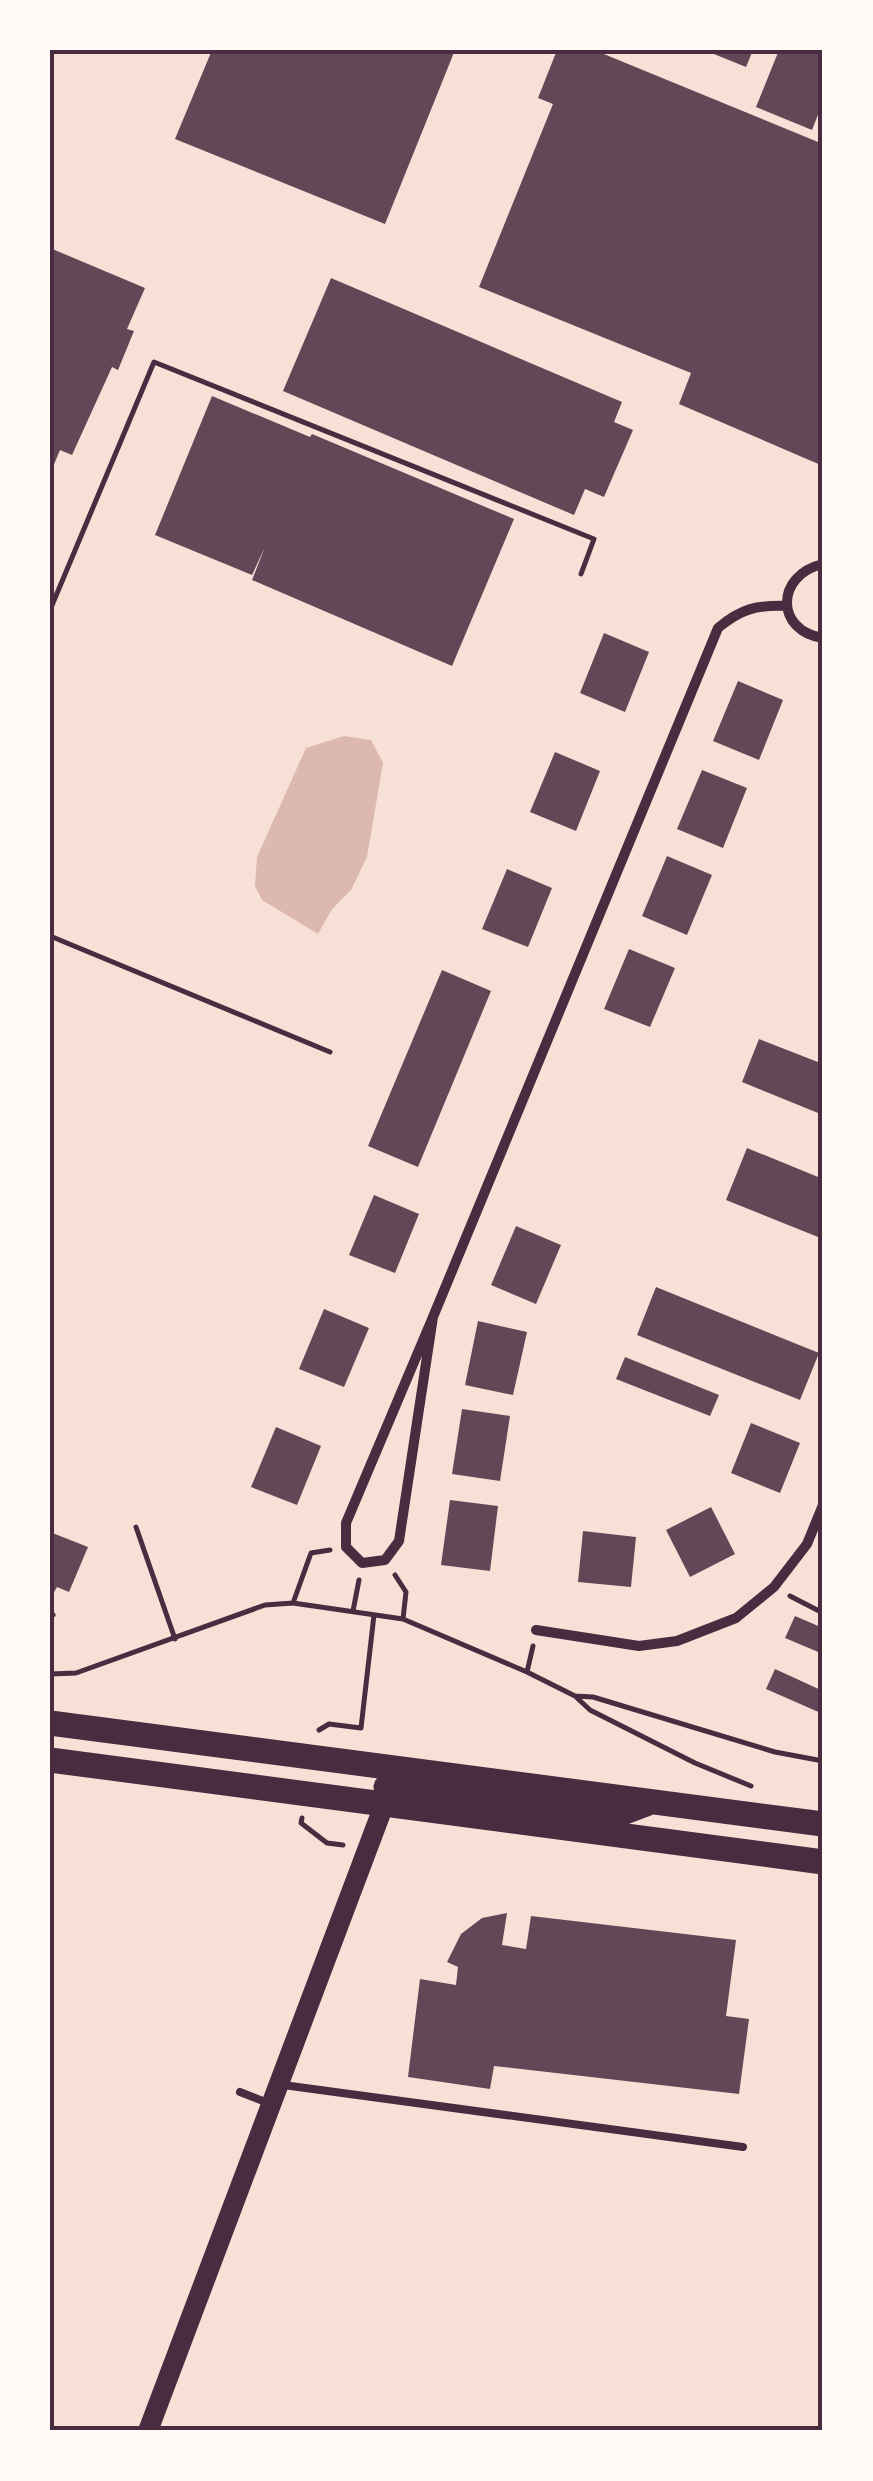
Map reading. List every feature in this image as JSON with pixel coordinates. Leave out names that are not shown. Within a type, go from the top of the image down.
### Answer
[{"type":"main road","points":[[50,1723],[823,1862]]},
{"type":"main road","points":[[50,1760],[650,1802],[823,1824]]},
{"type":"main road","points":[[148,2431],[386,1786]]},
{"type":"street","points":[[823,564],[800,573],[788,593],[791,618],[808,634],[823,638]]},
{"type":"street","points":[[433,1317],[400,1541],[386,1560],[362,1562],[346,1547],[346,1523],[718,628],[736,613],[762,605],[788,606]]},
{"type":"street","points":[[536,1630],[639,1646],[677,1641],[736,1618],[774,1587],[807,1544],[823,1505]]},
{"type":"lane","points":[[240,2092],[744,2147]]},
{"type":"path","points":[[50,610],[154,362],[594,538],[581,574]]},
{"type":"path","points":[[50,936],[330,1052]]},
{"type":"path","points":[[136,1526],[175,1639]]},
{"type":"path","points":[[293,1603],[311,1553],[346,1547]]},
{"type":"path","points":[[386,1560],[406,1592],[403,1619]]},
{"type":"path","points":[[353,1610],[362,1562]]},
{"type":"path","points":[[774,1587],[823,1612]]},
{"type":"path","points":[[50,1674],[76,1673],[265,1605],[293,1603],[353,1610],[403,1619],[527,1672],[574,1696],[590,1710],[695,1763],[765,1788]]},
{"type":"path","points":[[314,1734],[328,1724],[361,1728],[374,1614]]},
{"type":"path","points":[[574,1696],[593,1697],[774,1752],[823,1761]]},
{"type":"path","points":[[302,1823],[326,1843]]},
{"type":"shaded area","points":[[344,736],[371,740],[383,763],[367,857],[351,890],[332,909],[318,934],[262,900],[255,886],[257,857],[306,748]]},
{"type":"building","points":[[212,50],[455,50],[385,224],[175,139]]},
{"type":"building","points":[[557,50],[594,50],[823,144],[823,466],[679,404],[691,373],[479,287],[553,104],[538,98]]},
{"type":"building","points":[[704,50],[753,50],[746,67]]},
{"type":"building","points":[[779,50],[823,50],[823,102],[812,130],[756,107]]},
{"type":"building","points":[[50,248],[145,288],[127,329],[134,331],[118,370],[112,367],[72,455],[60,450],[50,474]]},
{"type":"building","points":[[331,278],[622,402],[614,422],[633,430],[604,497],[585,489],[574,515],[283,391]]},
{"type":"building","points":[[212,396],[514,519],[452,666],[252,580],[265,547],[252,575],[155,535]]},
{"type":"building","points":[[604,633],[649,652],[625,712],[580,693]]},
{"type":"building","points":[[738,681],[783,700],[759,760],[713,741]]},
{"type":"building","points":[[555,752],[600,771],[576,831],[530,812]]},
{"type":"building","points":[[702,770],[747,788],[723,848],[677,829]]},
{"type":"building","points":[[667,856],[712,875],[687,935],[642,916]]},
{"type":"building","points":[[507,869],[552,888],[528,947],[482,929]]},
{"type":"building","points":[[629,949],[675,968],[650,1027],[604,1009]]},
{"type":"building","points":[[442,970],[491,991],[418,1167],[368,1146]]},
{"type":"building","points":[[759,1039],[823,1064],[823,1115],[742,1082]]},
{"type":"building","points":[[747,1148],[823,1179],[823,1239],[726,1200]]},
{"type":"building","points":[[374,1195],[419,1214],[395,1273],[349,1255]]},
{"type":"building","points":[[516,1226],[561,1245],[536,1304],[491,1285]]},
{"type":"building","points":[[656,1287],[819,1353],[800,1400],[637,1335]]},
{"type":"building","points":[[324,1309],[369,1328],[344,1387],[299,1369]]},
{"type":"building","points":[[478,1321],[527,1332],[513,1395],[465,1385]]},
{"type":"building","points":[[625,1357],[719,1395],[710,1416],[616,1379]]},
{"type":"building","points":[[462,1409],[510,1416],[500,1481],[452,1474]]},
{"type":"building","points":[[751,1423],[800,1443],[780,1493],[731,1473]]},
{"type":"building","points":[[276,1427],[321,1446],[297,1505],[251,1487]]},
{"type":"building","points":[[450,1500],[498,1506],[490,1571],[441,1565]]},
{"type":"building","points":[[711,1507],[735,1554],[690,1577],[666,1530]]},
{"type":"building","points":[[583,1531],[636,1537],[631,1587],[578,1582]]},
{"type":"building","points":[[50,1532],[88,1547],[69,1592],[57,1587],[50,1599]]},
{"type":"building","points":[[795,1616],[823,1628],[823,1654],[785,1638]]},
{"type":"building","points":[[775,1669],[823,1691],[823,1714],[766,1689]]},
{"type":"building","points":[[507,1913],[502,1945],[526,1949],[531,1916],[736,1940],[726,2016],[749,2019],[739,2094],[494,2066],[490,2089],[408,2077],[420,1979],[456,1985],[458,1967],[447,1962],[461,1934],[482,1918]]}]
